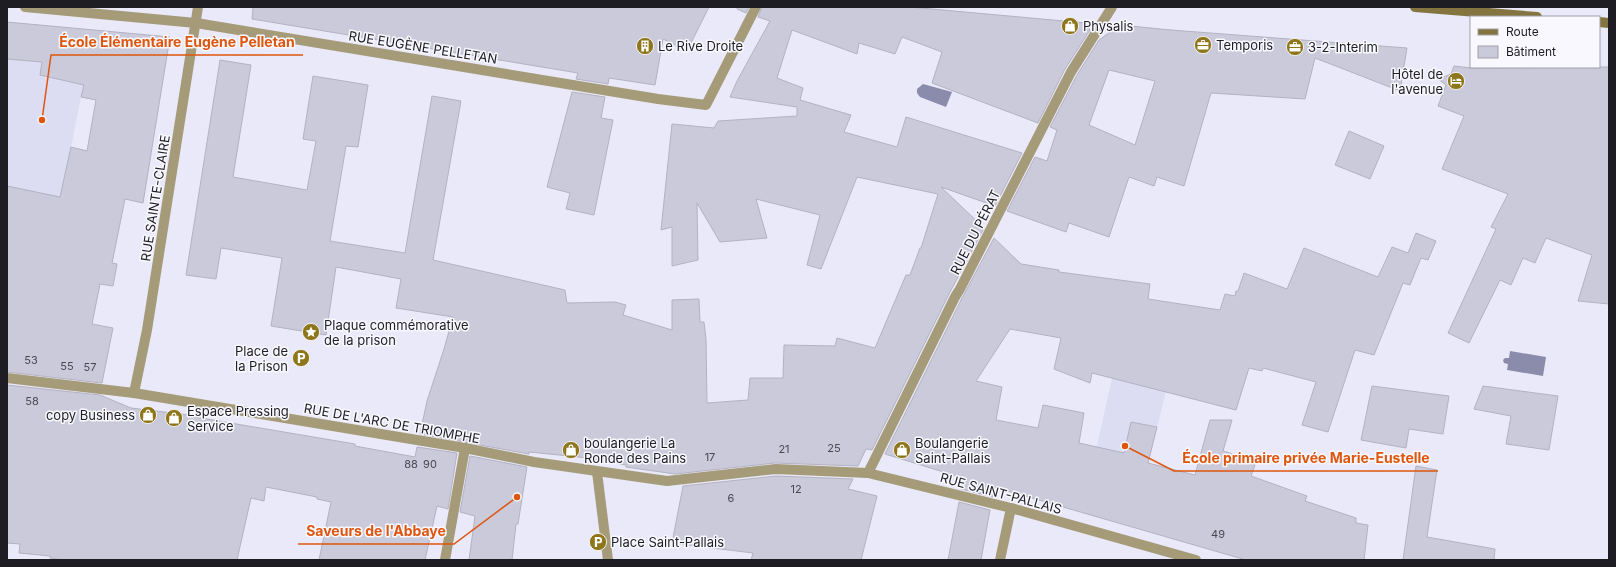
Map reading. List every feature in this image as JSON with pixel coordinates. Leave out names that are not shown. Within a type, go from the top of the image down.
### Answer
[{"type":"main road","points":[[1415,7],[1525,16]]},
{"type":"street","name":"RUE EUGÈNE PELLETAN","points":[[24,7],[196,23],[706,106],[756,7]]},
{"type":"street","name":"RUE SAINTE-CLAIRE","points":[[134,393],[147,330],[198,7]]},
{"type":"street","name":"RUE DU PÉRAT","points":[[868,473],[955,297],[1072,72],[1112,7]]},
{"type":"street","name":"RUE DE L'ARC DE TRIOMPHE","points":[[7,378],[134,393],[465,448],[534,462]]},
{"type":"street","points":[[445,560],[465,448]]},
{"type":"street","name":"RUE SAINT-PALLAIS","points":[[534,462],[598,472],[667,480],[776,469],[868,473],[1011,508],[1196,560]]},
{"type":"street","points":[[598,472],[608,560]]},
{"type":"street","points":[[1000,560],[1011,508]]},
{"type":"shaded area","points":[[7,22],[94,30],[71,147],[123,158],[111,212],[122,215],[116,243],[7,249]]},
{"type":"shaded area","points":[[923,84],[952,92],[946,107],[920,97],[917,93],[917,89]]},
{"type":"shaded area","points":[[1178,341],[1133,527],[1082,513],[1115,365]]},
{"type":"shaded area","points":[[1510,351],[1546,357],[1543,376],[1507,370],[1508,364],[1504,363],[1503,360],[1505,358],[1509,358]]},
{"type":"building","points":[[253,7],[709,7],[687,51],[663,39],[655,85],[609,78],[608,84],[576,79],[578,73],[252,19]]},
{"type":"building","points":[[737,7],[749,7],[746,13],[737,9]]},
{"type":"building","points":[[762,7],[910,7],[1086,23],[1090,30],[1065,69],[1038,123],[932,83],[942,52],[902,37],[895,54],[859,43],[857,54],[792,30],[777,78],[803,88],[800,100],[851,115],[844,132],[897,147],[906,117],[1022,153],[995,206],[941,187],[984,228],[949,294],[872,450],[866,449],[858,466],[775,463],[675,474],[626,467],[626,465],[579,457],[529,452],[529,454],[420,434],[427,401],[453,317],[396,308],[401,279],[336,267],[326,335],[271,326],[282,258],[221,248],[216,279],[186,275],[220,60],[251,65],[233,177],[307,190],[316,141],[303,139],[313,76],[368,85],[358,147],[346,146],[330,241],[405,253],[432,96],[461,101],[433,260],[565,290],[567,303],[615,302],[626,305],[623,315],[672,330],[672,300],[699,299],[700,322],[704,322],[706,339],[707,403],[748,400],[750,378],[783,378],[784,345],[835,346],[837,338],[875,348],[906,275],[910,275],[921,248],[938,194],[857,177],[821,269],[807,265],[820,215],[756,199],[767,238],[720,242],[697,203],[698,260],[672,266],[672,227],[661,230],[672,124],[714,128],[718,121],[797,116],[797,107],[730,97],[737,81],[770,21],[758,17]]},
{"type":"building","points":[[7,22],[170,37],[143,203],[125,199],[112,263],[117,264],[113,286],[100,284],[92,324],[113,328],[102,383],[7,372],[7,186],[60,197],[71,147],[87,151],[96,100],[81,97],[84,85],[40,75],[42,62],[7,59]]},
{"type":"building","points":[[1120,25],[1407,48],[1400,91],[1315,58],[1305,99],[1211,93],[1184,186],[1157,177],[1154,186],[1129,177],[1109,237],[1069,223],[1066,232],[1007,211],[1035,157],[1047,161],[1057,130],[1050,127],[1077,75],[1099,40]],"holes":[[[1109,70],[1155,81],[1135,145],[1089,125]]]},
{"type":"building","points":[[1454,66],[1470,68],[1609,67],[1609,304],[1578,301],[1592,255],[1546,238],[1535,263],[1523,258],[1511,285],[1500,280],[1469,343],[1448,333],[1496,229],[1491,227],[1508,194],[1442,169],[1464,116],[1438,106],[1446,85],[1438,79],[1451,74]]},
{"type":"building","points":[[572,92],[605,97],[601,118],[613,120],[594,215],[566,209],[570,193],[547,187]]},
{"type":"building","points":[[1349,131],[1384,146],[1370,179],[1335,165]]},
{"type":"building","points":[[1416,233],[1436,241],[1428,260],[1421,258],[1410,285],[1403,283],[1374,355],[1355,350],[1328,432],[1302,425],[1316,382],[1263,368],[1262,371],[1249,368],[1236,410],[1092,373],[1090,383],[1054,369],[1061,338],[1010,329],[976,381],[1002,387],[996,420],[1038,428],[1043,405],[1084,413],[1079,443],[1124,453],[1131,422],[1157,427],[1148,463],[1195,475],[1210,420],[1232,420],[1223,451],[1250,459],[1248,463],[1255,465],[1251,476],[1307,496],[1305,501],[1356,518],[1356,523],[1368,525],[1364,560],[1246,560],[994,487],[993,497],[961,489],[963,478],[885,454],[961,300],[994,238],[1021,264],[1059,270],[1059,272],[1150,284],[1148,299],[1220,310],[1225,294],[1235,296],[1244,273],[1287,289],[1304,248],[1378,277],[1392,247],[1408,253]]},
{"type":"building","points":[[7,385],[100,395],[131,408],[189,415],[355,444],[355,446],[415,457],[417,447],[457,453],[448,509],[437,506],[425,560],[319,560],[331,502],[317,499],[317,497],[266,487],[264,501],[251,498],[237,560],[64,560],[50,558],[50,556],[19,553],[20,544],[7,543]]},
{"type":"building","points":[[1372,386],[1449,396],[1443,434],[1409,429],[1406,448],[1361,440]]},
{"type":"building","points":[[1483,386],[1558,396],[1549,450],[1506,444],[1511,416],[1474,409]]},
{"type":"building","points":[[470,456],[527,467],[518,524],[516,524],[512,560],[469,560],[475,516],[460,512]]},
{"type":"building","points":[[1416,466],[1437,470],[1427,537],[1495,549],[1494,560],[1403,560]]},
{"type":"building","points":[[776,476],[853,479],[848,489],[877,496],[861,560],[751,560],[753,553],[672,543],[683,486]]},
{"type":"building","points":[[959,502],[990,510],[981,560],[948,560]]},
{"type":"place","name":"Physalis","points":[[1070,26]]},
{"type":"place","name":"Temporis","points":[[1203,45]]},
{"type":"place","name":"Le Rive Droite","points":[[645,46]]},
{"type":"place","name":"3-2-Interim","points":[[1295,47]]},
{"type":"place","name":"Hôtel de l'avenue","points":[[1456,81]]},
{"type":"place","name":"École Élémentaire Eugène Pelletan","points":[[42,120]]},
{"type":"place","name":"Plaque commémorative de la prison","points":[[311,332]]},
{"type":"place","name":"Place de la Prison","points":[[301,358]]},
{"type":"place","name":"copy Business","points":[[148,415]]},
{"type":"place","name":"Espace Pressing Service","points":[[174,418]]},
{"type":"place","name":"École primaire privée Marie-Eustelle","points":[[1125,446]]},
{"type":"place","name":"boulangerie La Ronde des Pains","points":[[571,450]]},
{"type":"place","name":"Boulangerie Saint-Pallais","points":[[902,450]]},
{"type":"place","name":"Saveurs de l'Abbaye","points":[[517,497]]},
{"type":"place","name":"Place Saint-Pallais","points":[[598,542]]}]
